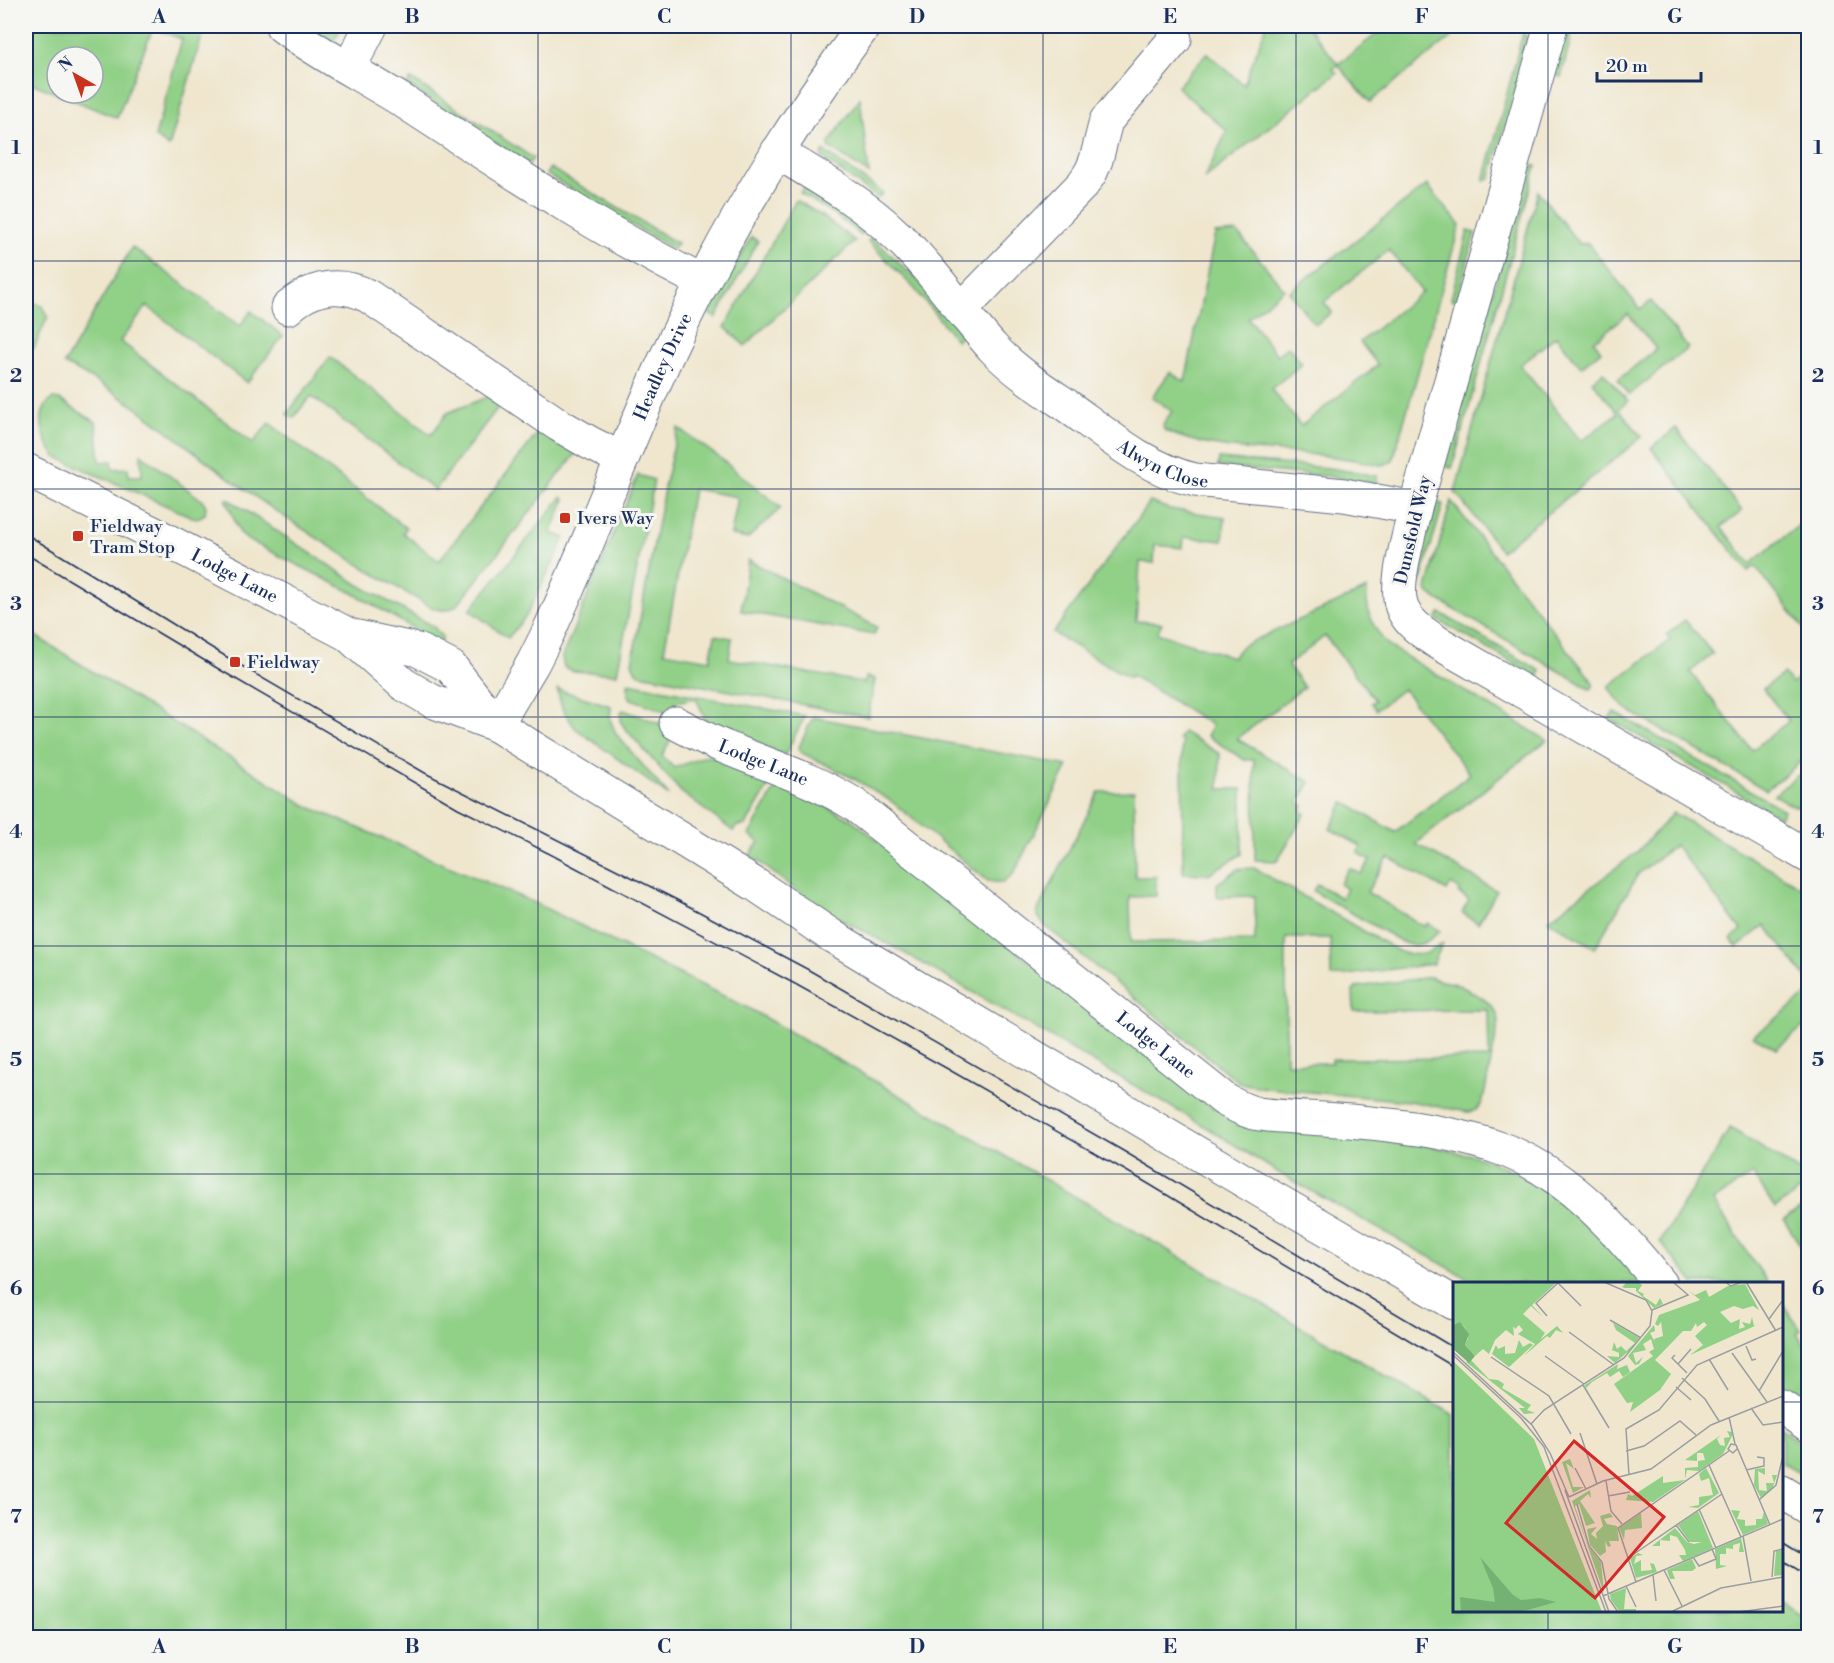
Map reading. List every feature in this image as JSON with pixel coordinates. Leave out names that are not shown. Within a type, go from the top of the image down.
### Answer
[{"type":"street","points":[[282,26],[319,52],[349,68],[568,207],[656,259],[703,282]]},
{"type":"street","points":[[349,68],[371,26]]},
{"type":"street","name":"Headley Drive","points":[[496,725],[548,633],[670,349],[703,282],[755,186],[864,26]]},
{"type":"street","name":"Dunsfold Way","points":[[1551,26],[1415,508],[1398,588],[1400,604],[1414,626],[1437,642],[1809,856]]},
{"type":"street","points":[[960,310],[1083,184],[1096,160],[1106,121],[1175,39]]},
{"type":"street","name":"Alwyn Close","points":[[777,152],[850,197],[880,220],[915,253],[960,310],[1002,357],[1034,383],[1136,455],[1179,476],[1205,481],[1344,495],[1415,508]]},
{"type":"street","points":[[288,308],[299,298],[322,288],[345,287],[357,290],[575,435],[622,459]]},
{"type":"street","name":"Lodge Lane","points":[[26,470],[347,634],[418,650],[451,667],[496,725],[908,982],[1268,1196],[1453,1302]]},
{"type":"street","name":"Lodge Lane","points":[[676,723],[714,743],[834,792],[855,806],[1225,1100],[1258,1114],[1345,1120],[1430,1131],[1508,1152],[1547,1173],[1581,1198],[1620,1235],[1659,1282]]},
{"type":"street","points":[[1783,1408],[1809,1425]]},
{"type":"street","points":[[1783,1493],[1809,1508]]},
{"type":"green space","points":[[26,26],[205,26],[169,147],[155,137],[182,39],[153,28],[117,118],[85,105],[105,105],[105,45],[45,45],[45,89],[26,81]]},
{"type":"green space","points":[[308,26],[329,26],[339,32],[333,42]]},
{"type":"green space","points":[[1266,26],[1311,26],[1309,28],[1338,64],[1387,26],[1465,26],[1370,102],[1338,65],[1333,69],[1337,73],[1204,179],[1227,131],[1177,87],[1207,53],[1244,85]]},
{"type":"green space","points":[[1565,29],[1573,30],[1561,77],[1553,74]]},
{"type":"green space","points":[[1523,33],[1528,40],[1491,176],[1484,181]]},
{"type":"green space","points":[[411,79],[470,117],[466,123],[407,85]]},
{"type":"green space","points":[[860,98],[869,174],[829,147],[829,143]]},
{"type":"green space","points":[[473,119],[533,158],[529,164],[469,126]]},
{"type":"green space","points":[[824,151],[883,193],[878,198],[825,160],[822,156]]},
{"type":"green space","points":[[1528,164],[1536,166],[1452,468],[1445,466]]},
{"type":"green space","points":[[550,168],[677,243],[673,249],[546,174]]},
{"type":"green space","points":[[1427,185],[1460,225],[1393,460],[1381,465],[1328,456],[1228,448],[1180,437],[1164,430],[1163,425],[1172,411],[1152,397],[1170,372],[1185,382],[1215,234],[1237,232],[1284,289],[1248,318],[1277,355],[1288,346],[1302,364],[1271,389],[1301,426],[1378,365],[1360,342],[1422,292],[1389,250],[1324,302],[1332,312],[1315,325],[1289,292]]},
{"type":"green space","points":[[804,187],[835,206],[865,229],[861,235],[831,212],[800,193]]},
{"type":"green space","points":[[1538,191],[1579,244],[1588,243],[1640,309],[1651,301],[1688,348],[1629,395],[1618,380],[1656,349],[1628,314],[1594,341],[1601,351],[1581,367],[1556,336],[1520,365],[1581,441],[1618,413],[1592,381],[1603,372],[1628,401],[1619,409],[1642,437],[1501,551],[1455,492]]},
{"type":"green space","points":[[796,200],[855,241],[745,346],[725,327]]},
{"type":"green space","points":[[1468,231],[1475,233],[1457,301],[1451,299]]},
{"type":"green space","points":[[751,237],[758,241],[716,318],[709,314]]},
{"type":"green space","points":[[872,237],[920,283],[962,335],[956,340],[914,288],[868,241]]},
{"type":"green space","points":[[132,247],[240,326],[251,311],[283,336],[247,383],[147,306],[120,341],[253,443],[269,423],[406,528],[403,533],[439,561],[544,425],[577,452],[459,603],[447,610],[433,608],[306,531],[233,481],[130,403],[64,364]]},
{"type":"green space","points":[[26,299],[42,306],[48,316],[34,348],[26,345]]},
{"type":"green space","points":[[330,357],[431,435],[447,413],[494,394],[503,401],[435,490],[311,396],[293,418],[287,414]]},
{"type":"green space","points":[[52,399],[60,400],[96,422],[100,462],[112,461],[113,469],[128,468],[129,476],[142,476],[141,454],[203,501],[206,506],[205,514],[198,518],[192,517],[56,457],[42,428],[43,412]]},
{"type":"green space","points":[[678,428],[720,458],[781,508],[747,539],[731,535],[738,497],[693,489],[664,652],[710,660],[715,635],[732,638],[729,659],[865,683],[866,677],[875,679],[868,717],[636,672],[632,663],[665,483]]},
{"type":"green space","points":[[1676,428],[1742,511],[1721,527],[1750,564],[1808,518],[1808,634],[1755,566],[1748,571],[1651,448]]},
{"type":"green space","points":[[1219,459],[1329,468],[1377,476],[1377,484],[1328,476],[1218,467]]},
{"type":"green space","points":[[638,475],[654,480],[617,674],[572,671],[564,667],[562,657]]},
{"type":"green space","points":[[562,497],[565,499],[551,533],[565,538],[526,616],[508,638],[470,610]]},
{"type":"green space","points":[[228,499],[359,585],[434,627],[442,637],[442,642],[438,643],[353,593],[246,539],[239,531],[226,500]]},
{"type":"green space","points":[[1451,501],[1590,678],[1593,687],[1590,689],[1430,595],[1427,591],[1428,585]]},
{"type":"green space","points":[[1150,502],[1169,509],[1225,517],[1223,541],[1184,537],[1183,548],[1155,545],[1154,563],[1140,562],[1136,621],[1162,623],[1157,633],[1233,657],[1242,646],[1367,589],[1372,621],[1390,647],[1547,740],[1416,844],[1497,891],[1478,923],[1462,913],[1469,900],[1458,893],[1460,890],[1451,884],[1447,891],[1388,857],[1367,892],[1425,927],[1427,923],[1440,931],[1424,943],[1409,945],[1404,943],[1313,891],[1317,884],[1341,898],[1347,889],[1340,884],[1349,868],[1361,874],[1370,860],[1358,853],[1361,846],[1330,829],[1344,802],[1395,832],[1470,774],[1403,689],[1376,710],[1371,703],[1375,700],[1325,636],[1288,665],[1304,687],[1237,739],[1310,782],[1298,803],[1304,806],[1301,811],[1305,814],[1277,861],[1255,860],[1254,760],[1245,760],[1207,736],[1212,725],[1131,675],[1129,678],[1053,633]]},
{"type":"green space","points":[[1436,502],[1443,504],[1420,584],[1413,582]]},
{"type":"green space","points":[[748,560],[877,627],[874,635],[741,611]]},
{"type":"green space","points":[[1440,613],[1541,671],[1538,677],[1436,619]]},
{"type":"green space","points":[[1685,620],[1713,654],[1690,672],[1752,750],[1789,721],[1763,689],[1783,674],[1792,684],[1808,671],[1808,756],[1766,790],[1631,712],[1623,706],[1608,687],[1670,640],[1666,635]]},
{"type":"green space","points":[[26,630],[307,806],[535,903],[748,1008],[1453,1414],[1453,1612],[1783,1612],[1783,1604],[1808,1618],[1808,1637],[26,1637]]},
{"type":"green space","points":[[628,683],[805,716],[785,755],[707,723],[696,698],[675,702],[677,712],[673,714],[631,699],[628,694]]},
{"type":"green space","points":[[557,689],[611,706],[610,719],[616,734],[669,796],[575,728],[562,708]]},
{"type":"green space","points":[[623,710],[675,731],[662,756],[674,768],[711,756],[773,779],[746,825],[737,826],[733,831],[681,792],[624,727],[621,722]]},
{"type":"green space","points":[[1614,712],[1784,810],[1780,817],[1609,719]]},
{"type":"green space","points":[[813,717],[1068,766],[1014,873],[1003,883],[988,881],[891,801],[853,778],[800,752],[798,749]]},
{"type":"green space","points":[[1183,732],[1220,754],[1219,789],[1242,789],[1242,854],[1208,874],[1183,873],[1182,740],[1178,740]]},
{"type":"green space","points":[[1808,767],[1808,802],[1796,806],[1774,795]]},
{"type":"green space","points":[[779,782],[852,820],[1213,1108],[1375,1135],[1476,1156],[1516,1172],[1555,1197],[1607,1243],[1642,1282],[1474,1282],[1279,1173],[1208,1128],[809,900],[750,855],[759,842],[749,835]]},
{"type":"green space","points":[[1134,791],[1135,877],[1156,877],[1156,896],[1130,897],[1131,942],[1255,941],[1255,896],[1217,897],[1217,884],[1238,869],[1254,868],[1400,952],[1423,954],[1443,943],[1433,964],[1331,977],[1330,938],[1286,938],[1286,1063],[1332,1063],[1332,1059],[1489,1058],[1488,1010],[1354,1011],[1353,991],[1357,987],[1431,977],[1458,985],[1477,995],[1494,1009],[1497,1015],[1499,1021],[1484,1096],[1478,1108],[1467,1112],[1409,1101],[1266,1088],[1240,1083],[1044,925],[1037,915],[1039,908],[1099,792]]},
{"type":"green space","points":[[1673,813],[1808,891],[1808,980],[1765,925],[1737,947],[1731,939],[1741,930],[1675,845],[1638,874],[1595,948],[1548,920],[1637,852]]},
{"type":"green space","points":[[1808,994],[1808,1023],[1776,1049],[1753,1036]]},
{"type":"green space","points":[[1730,1128],[1808,1177],[1808,1185],[1775,1208],[1753,1174],[1713,1201],[1767,1282],[1693,1282],[1660,1242]]},
{"type":"green space","points":[[1808,1203],[1808,1257],[1784,1220]]},
{"type":"green space","points":[[1783,1304],[1801,1330],[1797,1333],[1808,1351],[1808,1402],[1783,1386]]},
{"type":"green space","points":[[1783,1428],[1808,1446],[1808,1478],[1783,1464]]},
{"type":"tram line","points":[[26,534],[235,662],[425,773],[677,900],[807,969],[1125,1152],[1453,1347]]},
{"type":"tram line","points":[[26,554],[458,808],[795,984],[946,1068],[1142,1180],[1453,1366]]},
{"type":"tram line","points":[[1783,1543],[1808,1558]]},
{"type":"tram line","points":[[1783,1561],[1808,1576]]},
{"type":"place","name":"Ivers Way","points":[[565,518]]},
{"type":"place","name":"Fieldway Tram Stop","points":[[78,536]]},
{"type":"place","name":"Fieldway","points":[[235,662]]}]
